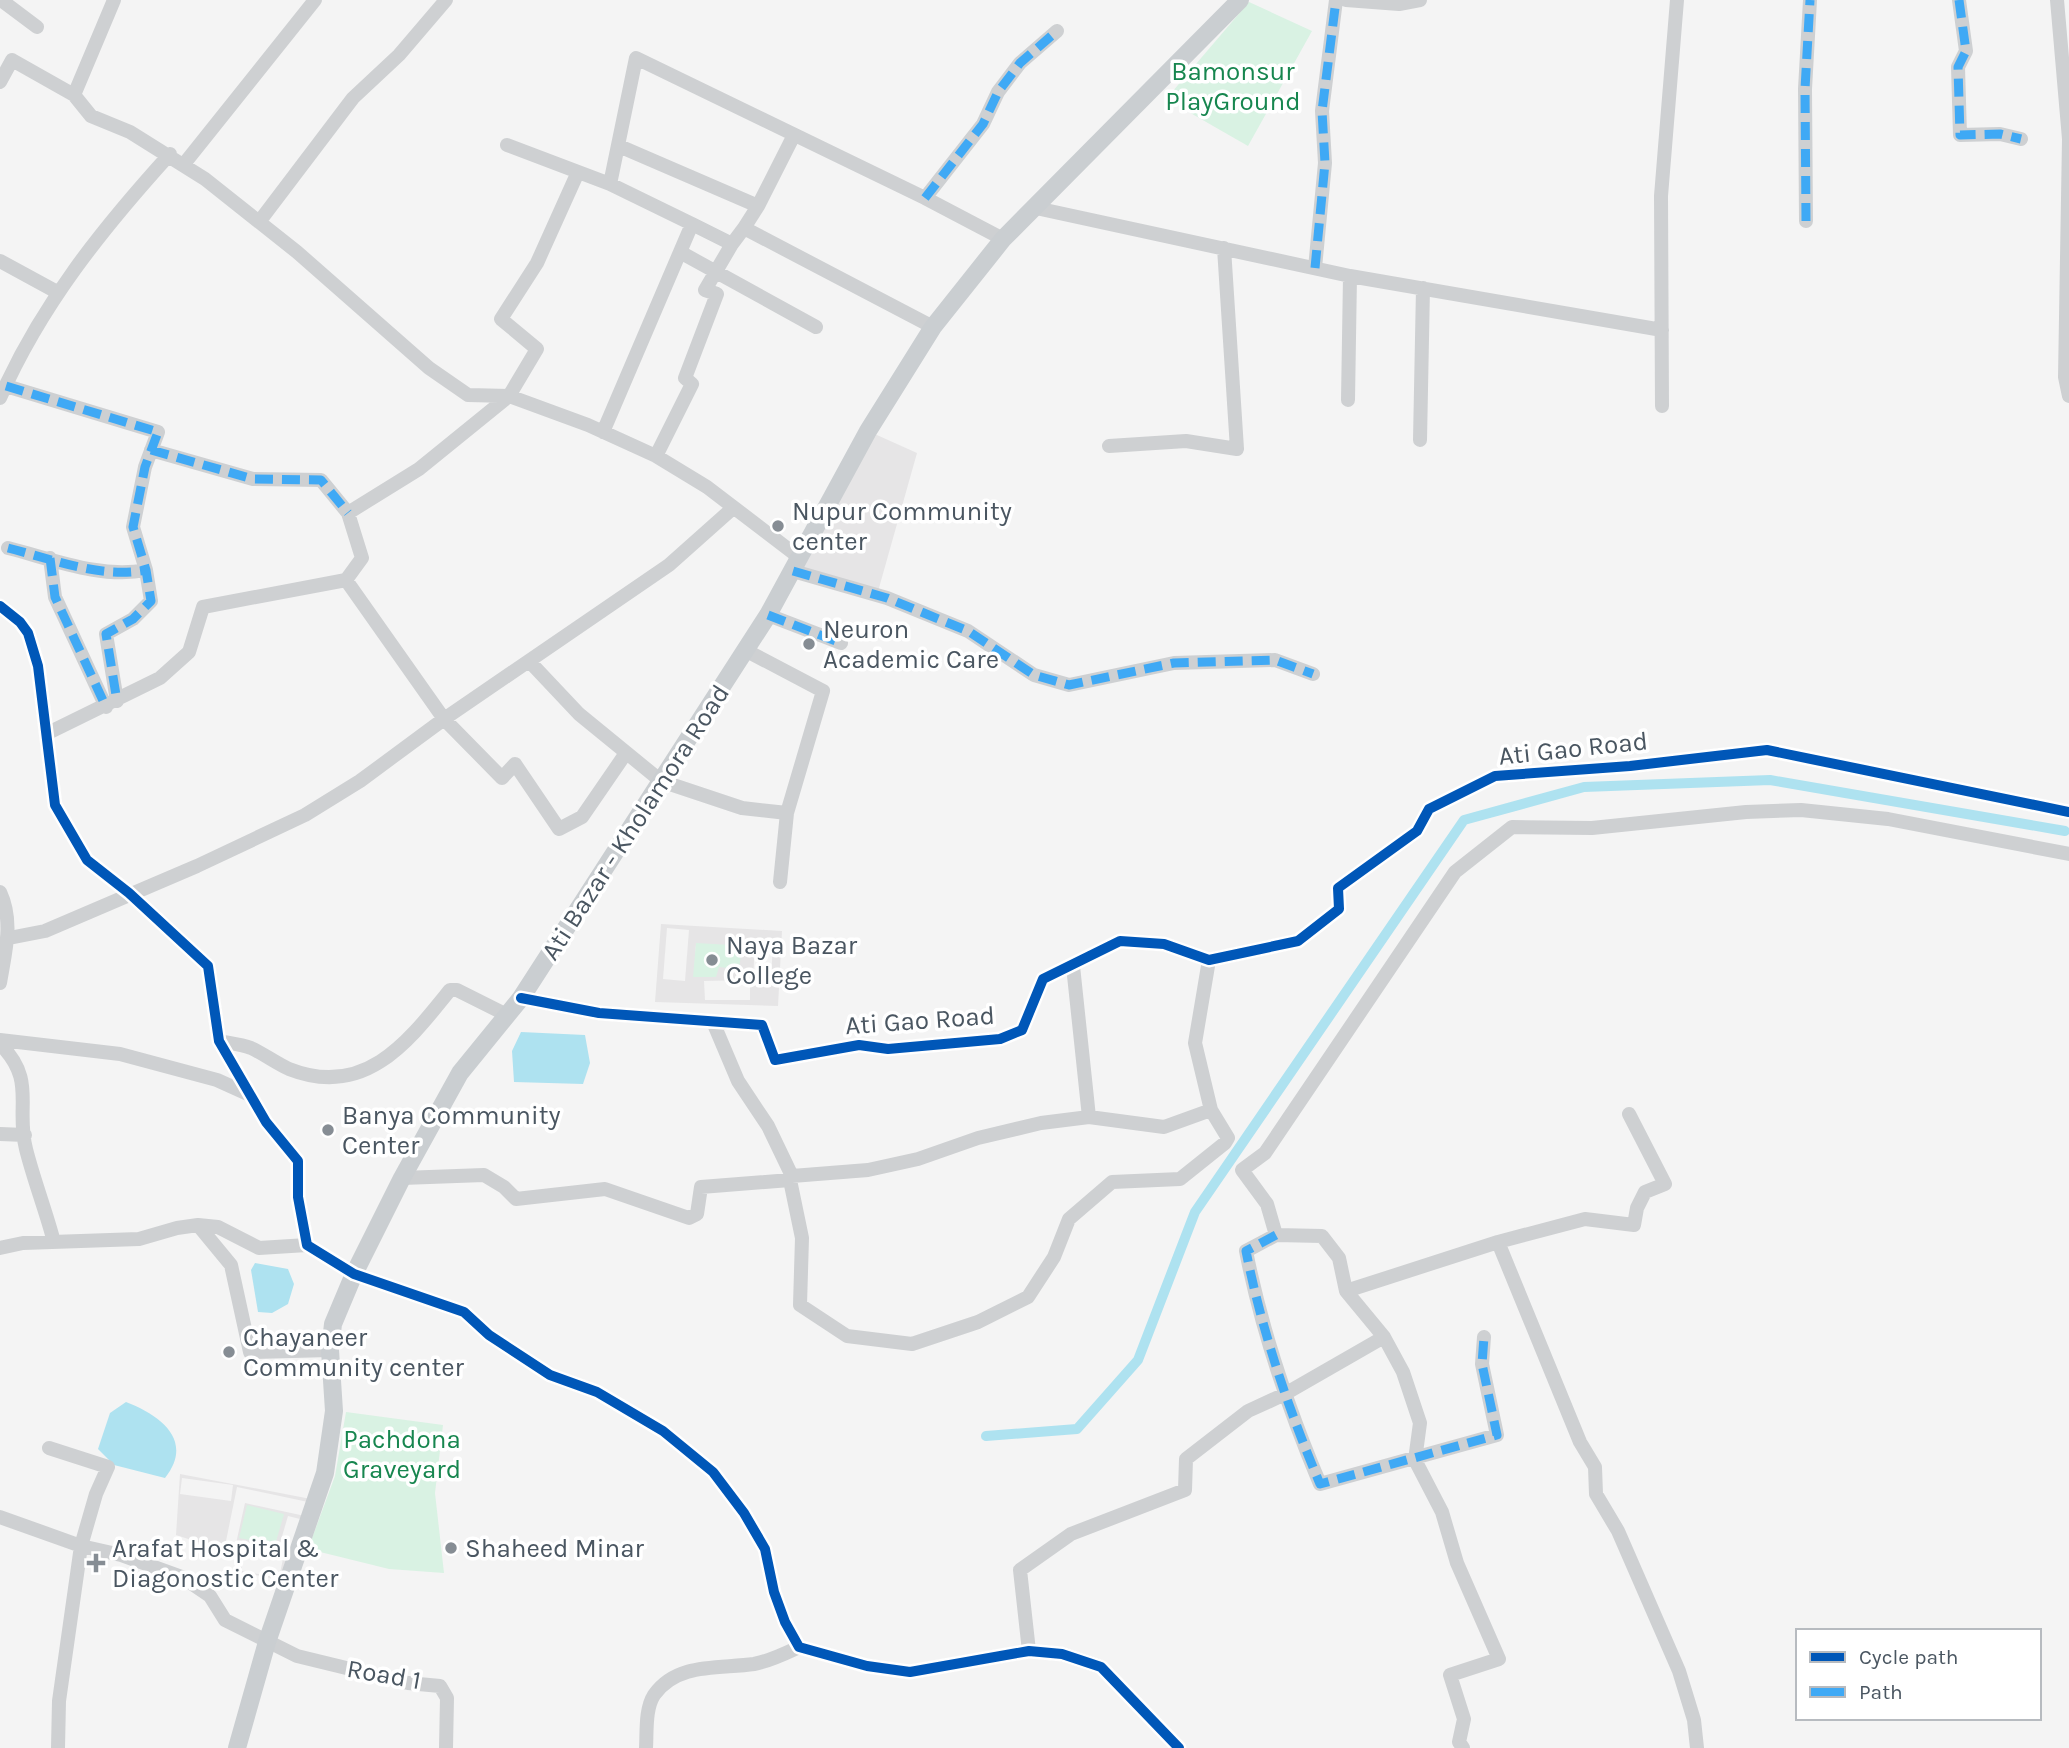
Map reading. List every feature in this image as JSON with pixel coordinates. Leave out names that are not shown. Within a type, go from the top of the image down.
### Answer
[{"type":"main road","name":"Ati Bazar - Kholamora Road","points":[[237,1748],[267,1642],[325,1473],[334,1411],[330,1350],[333,1324],[354,1274],[402,1178],[460,1073],[521,998],[768,615],[868,431],[933,327],[1003,239],[1240,0]]},
{"type":"street","points":[[1,0],[37,27]]},
{"type":"street","points":[[74,95],[114,0]]},
{"type":"street","points":[[184,164],[315,0]]},
{"type":"street","points":[[259,222],[353,98],[399,55],[446,0]]},
{"type":"street","points":[[1315,268],[1325,163],[1322,111],[1336,0]]},
{"type":"street","points":[[1346,0],[1399,4],[1420,0]]},
{"type":"street","points":[[1662,406],[1661,196],[1677,0]]},
{"type":"street","points":[[1806,221],[1805,89],[1810,0]]},
{"type":"street","points":[[1959,0],[1966,51],[1958,67],[1960,135],[2000,134],[2021,139]]},
{"type":"street","points":[[2057,0],[2069,139],[2065,377],[2069,396]]},
{"type":"street","points":[[925,198],[983,124],[998,92],[1020,63],[1056,31]]},
{"type":"street","points":[[610,184],[636,58],[925,198],[1003,239]]},
{"type":"street","points":[[0,82],[12,60],[74,95],[91,116],[130,132],[184,164],[259,222],[439,375],[468,395],[509,396],[603,432],[656,456],[707,487],[796,564],[968,631],[1034,675],[1069,685],[1174,663],[1275,660],[1313,674]]},
{"type":"street","points":[[656,456],[692,384],[685,378],[717,294],[705,290],[758,206],[794,135]]},
{"type":"street","points":[[507,145],[610,184],[732,244]]},
{"type":"street","points":[[619,146],[758,206]]},
{"type":"street","points":[[111,704],[106,634],[133,619],[151,601],[146,570],[133,527],[151,450],[158,432],[3,392],[22,349],[57,292],[127,201],[170,155]]},
{"type":"street","points":[[348,513],[419,469],[509,396],[537,349],[501,319],[537,263],[578,172]]},
{"type":"street","points":[[1035,208],[1350,276],[1662,330]]},
{"type":"street","points":[[603,432],[692,224]]},
{"type":"street","points":[[744,228],[933,327]]},
{"type":"street","points":[[1109,446],[1186,442],[1237,449],[1224,248]]},
{"type":"street","points":[[680,253],[816,327]]},
{"type":"street","points":[[0,261],[57,292]]},
{"type":"street","points":[[1348,400],[1350,276]]},
{"type":"street","points":[[1420,440],[1423,288]]},
{"type":"street","points":[[48,733],[160,678],[189,652],[203,607],[346,580],[362,558],[348,513],[321,480],[253,480],[151,450]]},
{"type":"street","points":[[9,938],[45,931],[197,866],[305,815],[360,781],[444,719],[669,565],[733,508]]},
{"type":"street","points":[[8,548],[126,574],[146,570]]},
{"type":"street","points":[[50,558],[55,597],[111,704]]},
{"type":"street","points":[[346,580],[444,719],[502,778],[515,764],[559,829],[582,817],[626,753]]},
{"type":"street","points":[[0,606],[20,622],[28,633],[38,666],[55,805],[87,860],[130,893],[208,966],[219,1041],[248,1094],[298,1161],[298,1197],[307,1245]]},
{"type":"street","points":[[768,615],[841,643]]},
{"type":"street","points":[[745,650],[822,691],[787,813],[780,882]]},
{"type":"street","points":[[529,661],[579,714],[661,781],[742,808],[787,813]]},
{"type":"street","name":"Ati Gao Road","points":[[713,1022],[762,1025],[775,1060],[859,1045],[888,1049],[1000,1039],[1022,1031],[1044,979],[1120,941],[1164,944],[1209,960],[1298,941],[1339,909],[1338,888],[1417,831],[1429,809],[1495,776],[1630,766],[1767,750],[2069,812]]},
{"type":"street","points":[[1276,1235],[1266,1205],[1242,1170],[1265,1153],[1455,872],[1512,827],[1592,828],[1746,812],[1801,810],[1888,819],[2069,854]]},
{"type":"street","points":[[0,892],[6,904],[9,938],[0,983]]},
{"type":"street","points":[[521,998],[599,1013],[713,1022],[738,1081],[768,1126],[791,1178],[802,1238],[800,1306],[847,1336],[912,1345],[978,1322],[1028,1297],[1054,1257],[1069,1219],[1112,1182],[1180,1179],[1228,1139],[1211,1110],[1195,1043],[1207,985],[1209,960]]},
{"type":"street","points":[[1073,966],[1089,1117]]},
{"type":"street","points":[[219,1041],[249,1048],[290,1069],[346,1076],[372,1070],[421,1027],[450,990],[507,1015]]},
{"type":"street","points":[[0,1042],[120,1054],[217,1080],[248,1094]]},
{"type":"street","points":[[0,1042],[17,1060],[22,1075],[25,1147],[54,1242]]},
{"type":"street","points":[[402,1178],[484,1175],[504,1186],[516,1199],[605,1189],[689,1217],[697,1214],[701,1187],[868,1170],[918,1159],[978,1138],[1041,1123],[1089,1117],[1164,1127],[1211,1110]]},
{"type":"street","points":[[1346,1291],[1498,1242],[1585,1219],[1634,1225],[1637,1208],[1645,1192],[1665,1184],[1629,1114]]},
{"type":"street","points":[[0,1134],[24,1135]]},
{"type":"street","points":[[198,1225],[231,1265],[250,1352],[330,1350]]},
{"type":"street","points":[[0,1248],[23,1243],[139,1239],[177,1228],[198,1225],[218,1227],[248,1245],[259,1248],[307,1245],[354,1274],[464,1312],[489,1335],[550,1375],[597,1392],[663,1432],[713,1472],[744,1513],[765,1549],[774,1592],[785,1622],[799,1647]]},
{"type":"street","points":[[1463,1748],[1460,1742],[1464,1719],[1450,1675],[1499,1659],[1457,1563],[1442,1512],[1415,1460],[1420,1423],[1403,1372],[1384,1337],[1346,1291],[1339,1258],[1322,1236],[1276,1235],[1246,1251],[1258,1313],[1273,1352],[1283,1395],[1320,1484],[1415,1460],[1497,1434],[1482,1364],[1484,1337]]},
{"type":"street","points":[[1498,1242],[1580,1442],[1595,1467],[1595,1494],[1618,1531],[1679,1671],[1694,1720],[1697,1748]]},
{"type":"street","points":[[1029,1651],[1020,1570],[1072,1534],[1185,1490],[1186,1459],[1248,1411],[1283,1395],[1384,1337]]},
{"type":"street","points":[[49,1448],[108,1467],[96,1494],[81,1546],[59,1701],[58,1748]]},
{"type":"street","name":"Road 1","points":[[0,1517],[81,1546],[121,1555],[182,1577],[210,1596],[225,1620],[297,1656],[408,1683],[440,1686],[447,1698],[446,1748]]},
{"type":"street","points":[[646,1748],[649,1709],[654,1696],[666,1684],[690,1670],[755,1664],[799,1647],[867,1666],[911,1672],[1029,1651],[1062,1654],[1101,1667],[1179,1748]]},
{"type":"shaded area","points":[[868,431],[917,453],[877,595],[793,571]]},
{"type":"shaded area","points":[[661,924],[782,931],[778,1006],[655,1002]],"holes":[[[667,928],[689,930],[685,981],[663,979]],[[755,938],[773,939],[771,984],[753,983]],[[696,944],[733,949],[736,953],[718,967],[694,977]],[[750,980],[750,1000],[705,1000],[704,981]]]},
{"type":"shaded area","points":[[180,1474],[311,1499],[294,1557],[286,1556],[282,1580],[234,1571],[237,1555],[176,1535]],"holes":[[[182,1478],[233,1485],[231,1501],[180,1494]],[[237,1487],[308,1502],[305,1516],[245,1503],[235,1548],[225,1546]],[[288,1516],[304,1520],[293,1555],[278,1550]],[[241,1545],[284,1554],[279,1578],[242,1571],[242,1567],[237,1566]]]},
{"type":"green space","name":"Bamonsur PlayGround","points":[[1249,2],[1312,31],[1248,146],[1166,99]]},
{"type":"green space","points":[[696,943],[731,945],[741,955],[739,969],[719,967],[716,977],[693,977]]},
{"type":"green space","name":"Pachdona Graveyard","points":[[346,1412],[443,1425],[435,1493],[444,1573],[389,1569],[308,1549],[335,1476]]},
{"type":"green space","points":[[247,1505],[284,1514],[275,1545],[239,1538]]},
{"type":"water","points":[[521,1032],[585,1035],[590,1063],[583,1084],[514,1082],[512,1051]]},
{"type":"water","points":[[255,1263],[288,1269],[294,1284],[288,1304],[272,1313],[258,1312],[251,1270]]},
{"type":"water","points":[[126,1402],[162,1422],[170,1431],[176,1452],[173,1465],[165,1478],[114,1465],[98,1449],[110,1413]]},
{"type":"waterway","points":[[986,1436],[1077,1429],[1138,1360],[1195,1212],[1464,820],[1584,787],[1770,780],[2065,831]]},
{"type":"marked path","points":[[1315,268],[1325,163],[1322,111],[1336,0]]},
{"type":"marked path","points":[[1806,221],[1805,89],[1810,0]]},
{"type":"marked path","points":[[1959,0],[1966,51],[1958,67],[1960,135],[2000,134],[2021,139]]},
{"type":"marked path","points":[[925,198],[983,124],[998,92],[1020,63],[1057,31]]},
{"type":"marked path","points":[[6,386],[158,432],[145,467],[133,527],[146,570],[151,601],[133,619],[106,634],[117,701]]},
{"type":"marked path","points":[[151,450],[253,479],[321,480],[348,513]]},
{"type":"marked path","points":[[8,548],[94,570],[146,570]]},
{"type":"marked path","points":[[50,558],[55,597],[106,707]]},
{"type":"marked path","points":[[793,571],[887,598],[968,631],[1034,675],[1069,685],[1174,663],[1275,660],[1313,674]]},
{"type":"marked path","points":[[768,615],[841,643]]},
{"type":"marked path","points":[[1276,1235],[1246,1251],[1277,1369],[1320,1484],[1497,1435],[1482,1364],[1484,1337]]},
{"type":"cycle path","points":[[0,606],[20,622],[28,633],[38,666],[55,805],[87,860],[129,893],[208,966],[219,1041],[266,1122],[298,1161],[298,1197],[307,1245],[354,1274],[464,1312],[489,1335],[550,1375],[597,1392],[663,1431],[713,1472],[744,1513],[765,1549],[774,1592],[785,1622],[799,1647],[867,1666],[910,1672],[1029,1651],[1062,1654],[1101,1667],[1179,1748]]},
{"type":"cycle path","points":[[521,998],[599,1013],[762,1025],[775,1060],[859,1045],[888,1049],[1000,1039],[1022,1030],[1043,979],[1120,941],[1164,944],[1209,960],[1298,941],[1339,909],[1338,888],[1417,831],[1429,809],[1495,776],[1630,766],[1767,750],[2069,812]]},
{"type":"place","name":"Nupur Community center","points":[[778,526]]},
{"type":"place","name":"Neuron Academic Care","points":[[809,644]]},
{"type":"place","name":"Naya Bazar College","points":[[712,960]]},
{"type":"place","name":"Banya Community Center","points":[[328,1130]]},
{"type":"place","name":"Chayaneer Community center","points":[[229,1352]]},
{"type":"place","name":"Shaheed Minar","points":[[451,1548]]},
{"type":"place","name":"Arafat Hospital & Diagonostic Center","points":[[96,1563]]}]
